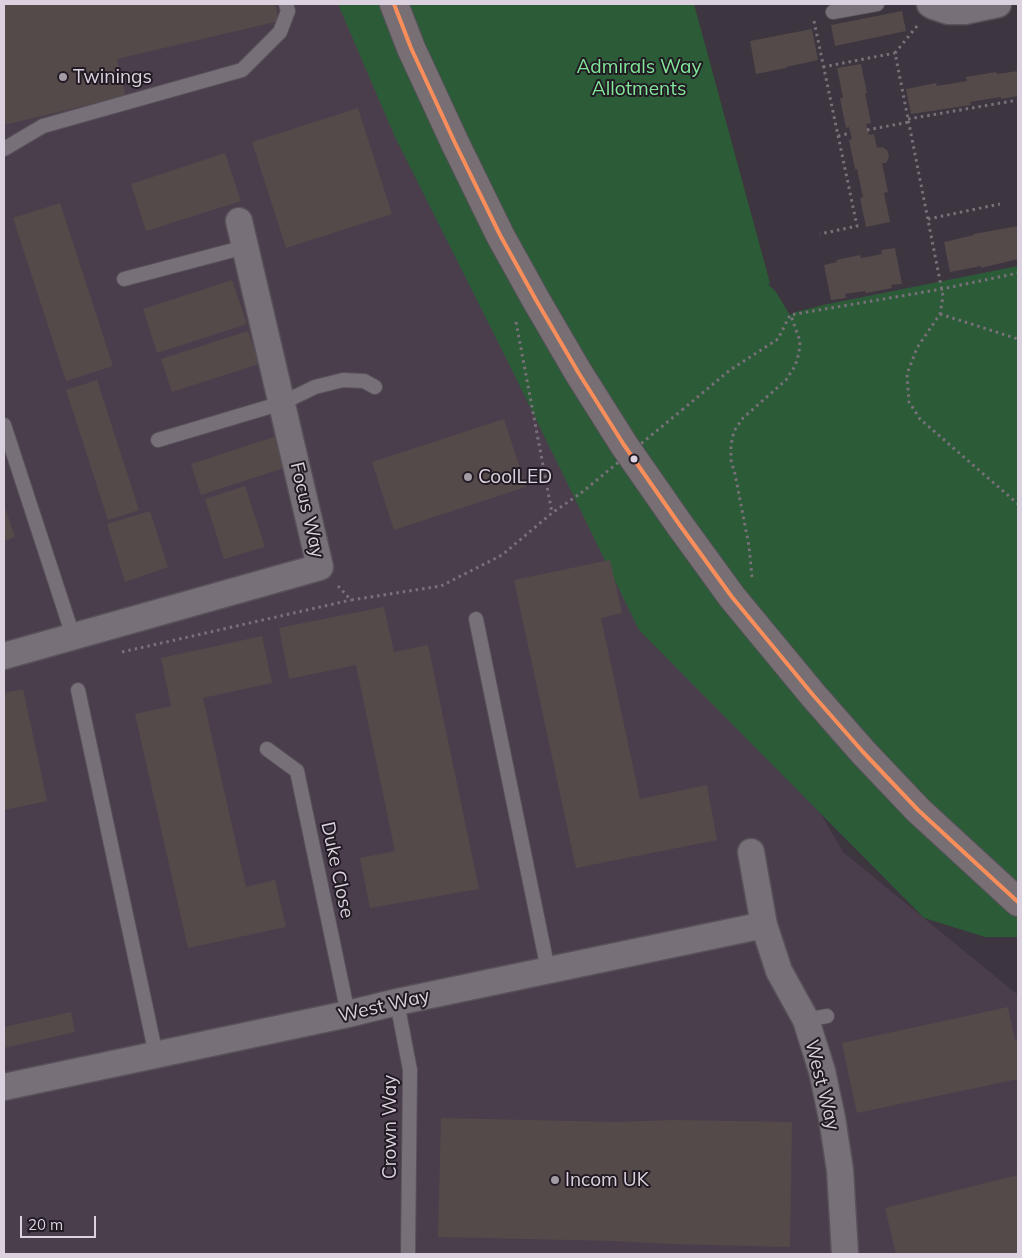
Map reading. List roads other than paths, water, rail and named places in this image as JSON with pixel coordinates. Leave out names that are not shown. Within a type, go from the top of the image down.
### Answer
[{"type":"main road","points":[[394,4],[419,66],[500,235],[578,372],[657,493],[732,597],[863,752],[918,810],[1018,901]]},
{"type":"street","points":[[932,5],[948,11],[965,12],[998,4]]},
{"type":"street","name":"Focus Way","points":[[4,656],[320,567],[239,221]]},
{"type":"street","name":"West Way","points":[[752,852],[764,925],[779,971],[817,1018],[822,1071],[840,1170],[845,1254]]},
{"type":"street","name":"West Way","points":[[4,1087],[764,925]]},
{"type":"lane","points":[[4,149],[43,126],[242,70],[280,32],[288,11],[286,4]]},
{"type":"lane","points":[[833,12],[877,4]]},
{"type":"lane","points":[[124,279],[245,247]]},
{"type":"lane","points":[[158,440],[282,402],[315,387],[343,380],[364,380],[375,387]]},
{"type":"lane","points":[[4,425],[73,636]]},
{"type":"lane","points":[[476,619],[542,908],[548,970]]},
{"type":"lane","points":[[78,690],[156,1055]]},
{"type":"lane","name":"Duke Close","points":[[267,749],[296,770],[348,1014]]},
{"type":"lane","name":"Crown Way","points":[[397,1002],[410,1070],[408,1254]]},
{"type":"place","name":"Twinings","points":[[63,77]]},
{"type":"place","name":"CoolLED","points":[[468,477]]},
{"type":"place","name":"Incom UK","points":[[555,1180]]},
{"type":"park label","name":"Admirals Way Allotments","points":[[639,78]]}]
